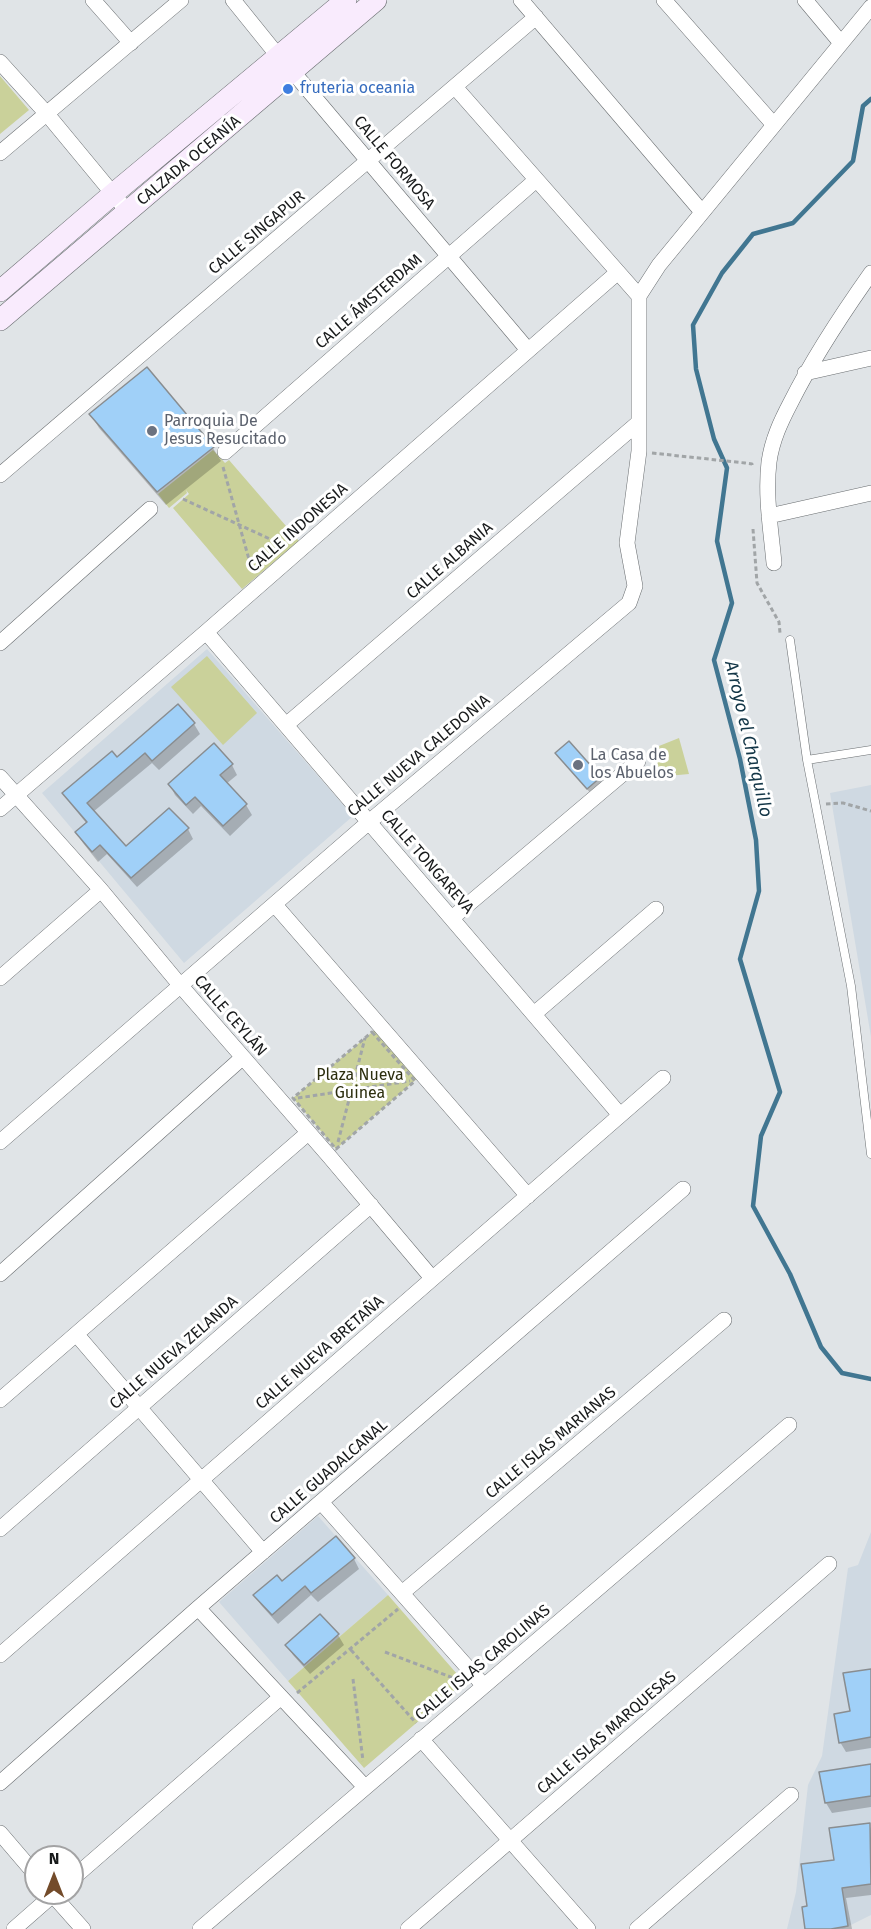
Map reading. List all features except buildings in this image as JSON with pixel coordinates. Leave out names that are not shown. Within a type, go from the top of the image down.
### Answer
[{"type":"street","points":[[93,0],[131,44]]},
{"type":"street","points":[[0,153],[181,0]]},
{"type":"street","name":"CALLE FORMOSA","points":[[233,0],[528,350]]},
{"type":"street","name":"CALZADA OCEANÍA","points":[[0,320],[128,212],[286,64],[346,0]]},
{"type":"street","name":"CALZADA OCEANÍA","points":[[0,291],[113,194],[286,64],[376,0]]},
{"type":"street","points":[[522,0],[702,212]]},
{"type":"street","points":[[664,0],[774,125]]},
{"type":"street","points":[[805,0],[841,44]]},
{"type":"street","points":[[455,87],[639,296],[659,265],[871,7]]},
{"type":"street","name":"CALLE SINGAPUR","points":[[0,475],[536,17]]},
{"type":"street","points":[[0,62],[47,114],[128,212]]},
{"type":"street","name":"CALLE ÁMSTERDAM","points":[[224,458],[536,180]]},
{"type":"street","name":"CALLE INDONESIA","points":[[0,809],[618,272]]},
{"type":"street","points":[[774,563],[769,516],[769,461],[773,442],[805,373],[840,316],[871,273]]},
{"type":"street","name":"CALLE NUEVA CALEDONIA","points":[[0,1142],[369,822],[629,603],[635,586],[627,543],[639,452],[639,296]]},
{"type":"street","points":[[805,373],[871,358]]},
{"type":"street","name":"CALLE ALBANIA","points":[[286,725],[638,423]]},
{"type":"street","points":[[769,516],[871,493]]},
{"type":"street","points":[[0,643],[150,509]]},
{"type":"street","name":"CALLE TONGAREVA","points":[[206,632],[621,1115]]},
{"type":"street","points":[[452,918],[638,761]]},
{"type":"street","name":"CALLE CEYLÁN","points":[[0,777],[101,890],[308,1133],[333,1152],[371,1205],[432,1278]]},
{"type":"street","points":[[0,978],[101,890]]},
{"type":"street","points":[[275,905],[418,1078],[528,1196]]},
{"type":"street","points":[[534,1014],[656,909]]},
{"type":"street","points":[[0,1274],[242,1058]]},
{"type":"street","name":"CALLE NUEVA BRETAÑA","points":[[0,1655],[663,1078]]},
{"type":"street","points":[[0,1400],[308,1133]]},
{"type":"street","name":"CALLE GUADALCANAL","points":[[0,1783],[198,1608],[683,1189]]},
{"type":"street","name":"CALLE NUEVA ZELANDA","points":[[0,1529],[371,1205]]},
{"type":"street","name":"CALLE ISLAS MARIANAS","points":[[402,1593],[724,1320]]},
{"type":"street","points":[[77,1335],[263,1552]]},
{"type":"street","name":"CALLE ISLAS CAROLINAS","points":[[200,1929],[789,1425]]},
{"type":"street","points":[[321,1502],[484,1686]]},
{"type":"street","name":"CALLE ISLAS MARQUESAS","points":[[408,1929],[829,1564]]},
{"type":"street","points":[[198,1608],[365,1787]]},
{"type":"street","points":[[84,1868],[280,1697]]},
{"type":"street","points":[[421,1739],[588,1929]]},
{"type":"street","points":[[637,1929],[791,1796]]},
{"type":"street","points":[[0,1833],[24,1861]]},
{"type":"street","points":[[14,1929],[41,1905]]},
{"type":"street","points":[[62,1905],[83,1929]]},
{"type":"lane","points":[[790,640],[807,760],[854,1006],[871,1154]]},
{"type":"lane","points":[[807,760],[871,750]]},
{"type":"path","points":[[649,453],[745,463]]},
{"type":"path","points":[[224,458],[255,579]]},
{"type":"path","points":[[183,499],[290,548]]},
{"type":"path","points":[[816,804],[843,802],[871,811]]},
{"type":"path","points":[[293,1098],[372,1032],[418,1078]]},
{"type":"path","points":[[333,1152],[365,1038]]},
{"type":"path","points":[[293,1098],[418,1078]]},
{"type":"path","points":[[333,1152],[418,1078]]},
{"type":"path","points":[[293,1098],[333,1152]]},
{"type":"path","points":[[280,1697],[298,1693],[399,1608],[402,1593]]},
{"type":"path","points":[[350,1649],[416,1723],[421,1739]]},
{"type":"path","points":[[385,1652],[464,1682]]},
{"type":"path","points":[[353,1680],[364,1768]]},
{"type":"shaded area","points":[[207,649],[353,816],[184,963],[42,793]]},
{"type":"shaded area","points":[[871,785],[871,1037],[830,793]]},
{"type":"shaded area","points":[[318,1516],[388,1595],[288,1681],[219,1602]]},
{"type":"shaded area","points":[[871,1532],[871,1915],[843,1929],[787,1929],[796,1892],[808,1785],[822,1756],[848,1568],[858,1565]]},
{"type":"green space","points":[[0,76],[29,110],[0,134]]},
{"type":"green space","points":[[213,450],[225,463],[229,460],[299,541],[242,589],[173,508],[189,494],[186,490],[187,493],[169,508],[158,494]]},
{"type":"green space","points":[[207,656],[257,713],[223,745],[171,687]]},
{"type":"green space","points":[[679,738],[689,774],[657,777],[654,748]]},
{"type":"green space","name":"Plaza Nueva Guinea","points":[[376,1029],[419,1077],[336,1149],[293,1098]]},
{"type":"green space","points":[[388,1595],[464,1682],[364,1768],[288,1681]]},
{"type":"waterway","name":"Arroyo el Charquillo","points":[[871,99],[863,106],[853,161],[793,223],[753,234],[722,273],[693,325],[696,369],[714,439],[727,468],[717,541],[732,603],[714,660],[740,759],[756,840],[759,891],[740,959],[780,1092],[761,1136],[753,1206],[790,1274],[821,1347],[842,1373],[871,1379]]},
{"type":"place","name":"fruteria oceania","points":[[288,89]]},
{"type":"place","name":"Parroquia De Jesus Resucitado","points":[[152,431]]},
{"type":"place","name":"La Casa de los Abuelos","points":[[578,765]]}]
